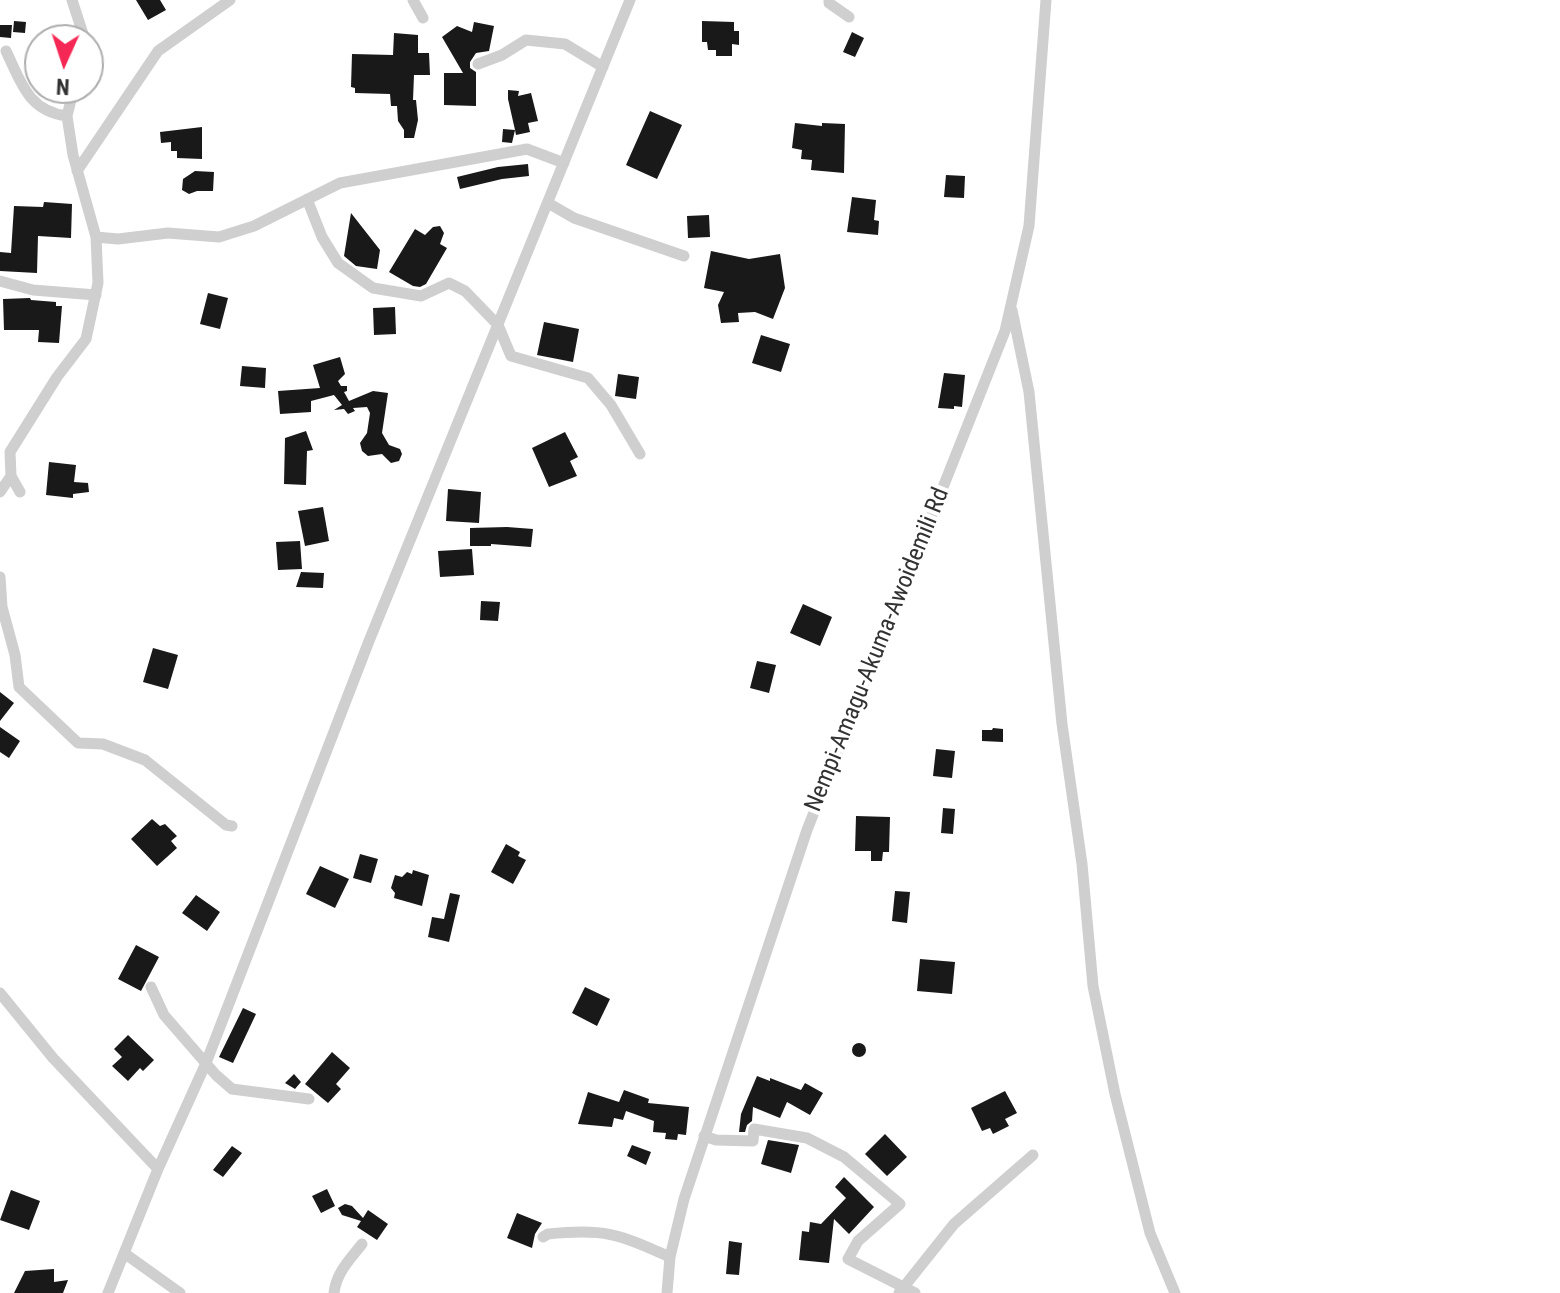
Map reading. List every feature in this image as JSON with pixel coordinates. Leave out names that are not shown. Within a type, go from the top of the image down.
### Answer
[{"type":"street","points":[[72,0],[80,24]]},
{"type":"street","points":[[77,171],[158,51],[230,0]]},
{"type":"street","points":[[413,0],[423,18]]},
{"type":"street","points":[[108,1293],[158,1169],[206,1063],[369,641],[630,0]]},
{"type":"street","points":[[829,0],[849,17]]},
{"type":"street","name":"Nempi-Amagu-Akuma-Awoidemili Rd","points":[[667,1293],[670,1257],[684,1199],[807,830],[1005,331],[1029,226],[1046,0]]},
{"type":"street","points":[[478,64],[502,55],[526,40],[565,44],[603,67]]},
{"type":"street","points":[[6,51],[26,94],[50,114],[67,116]]},
{"type":"street","points":[[20,492],[11,476],[10,452],[57,377],[86,339],[98,283],[96,237],[77,171],[67,116],[70,104]]},
{"type":"street","points":[[96,237],[118,239],[168,233],[219,237],[254,226],[340,183],[527,149],[564,163]]},
{"type":"street","points":[[307,199],[322,237],[338,263],[373,288],[421,296],[449,283],[465,291],[498,325],[511,356],[588,378],[611,405],[640,454]]},
{"type":"street","points":[[548,203],[574,218],[684,256]]},
{"type":"street","points":[[0,281],[33,290],[96,295]]},
{"type":"street","points":[[1011,304],[1029,392],[1062,724],[1082,864],[1093,986],[1115,1094],[1150,1233],[1175,1293]]},
{"type":"street","points":[[0,492],[11,476]]},
{"type":"street","points":[[0,577],[2,607],[15,655],[19,687],[78,743],[103,744],[145,760],[226,825],[232,826]]},
{"type":"street","points":[[151,987],[164,1015],[232,1089],[309,1099]]},
{"type":"street","points":[[0,993],[53,1058],[158,1169]]},
{"type":"street","points":[[704,1136],[716,1140],[753,1141],[754,1129],[807,1138],[844,1157],[900,1204],[858,1241],[848,1259],[901,1290],[915,1293]]},
{"type":"street","points":[[901,1290],[954,1224],[1033,1155]]},
{"type":"street","points":[[543,1237],[589,1230],[614,1233],[670,1257]]},
{"type":"street","points":[[334,1293],[342,1269],[362,1244]]},
{"type":"street","points":[[124,1253],[180,1293]]},
{"type":"building","points":[[136,0],[160,0],[166,10],[148,20]]},
{"type":"building","points":[[14,21],[26,22],[24,33],[13,32]]},
{"type":"building","points":[[702,21],[734,22],[734,31],[739,31],[739,45],[732,44],[732,56],[716,56],[716,50],[708,50],[707,42],[702,42]]},
{"type":"building","points":[[474,22],[494,26],[489,51],[476,53],[470,62],[470,68],[476,72],[476,106],[444,105],[444,73],[463,73],[442,37],[457,26],[472,32]]},
{"type":"building","points":[[0,25],[12,25],[11,38],[0,37]]},
{"type":"building","points":[[852,32],[864,38],[855,57],[843,52]]},
{"type":"building","points":[[394,33],[418,35],[418,53],[429,53],[430,75],[414,75],[413,100],[416,100],[418,120],[414,138],[404,138],[397,106],[391,106],[390,94],[355,93],[355,88],[351,87],[352,54],[393,55]]},
{"type":"building","points":[[508,90],[519,91],[518,96],[531,93],[538,121],[528,123],[530,132],[516,135]]},
{"type":"building","points":[[650,111],[682,125],[657,179],[626,165]]},
{"type":"building","points":[[795,123],[822,126],[822,123],[845,124],[844,173],[811,170],[812,160],[801,159],[802,150],[792,148]]},
{"type":"building","points":[[202,127],[202,159],[177,158],[177,151],[171,151],[171,142],[161,143],[160,132]]},
{"type":"building","points":[[503,129],[515,130],[512,143],[502,142]]},
{"type":"building","points":[[528,164],[529,176],[460,189],[457,177],[498,167]]},
{"type":"building","points":[[195,171],[214,172],[213,191],[189,194],[182,190],[183,179]]},
{"type":"building","points":[[946,175],[965,176],[964,198],[944,197]]},
{"type":"building","points":[[852,197],[876,200],[874,220],[879,221],[878,235],[847,232]]},
{"type":"building","points":[[44,202],[72,204],[71,238],[38,236],[37,273],[0,271],[0,252],[11,253],[14,206],[43,207]]},
{"type":"building","points":[[351,213],[380,250],[377,269],[356,266],[344,256]]},
{"type":"building","points":[[709,215],[710,237],[688,238],[687,216]]},
{"type":"building","points":[[440,226],[444,233],[440,244],[447,248],[426,284],[413,286],[389,272],[415,229],[425,235],[433,227]]},
{"type":"building","points":[[711,251],[749,259],[780,254],[785,288],[773,319],[755,312],[738,313],[739,322],[721,323],[718,305],[724,292],[704,288]]},
{"type":"building","points":[[208,293],[228,298],[220,329],[200,324]]},
{"type":"building","points":[[30,298],[56,302],[56,306],[62,306],[59,343],[38,342],[39,330],[4,330],[3,299]]},
{"type":"building","points":[[395,307],[396,334],[374,335],[373,308]]},
{"type":"building","points":[[544,322],[579,329],[573,362],[537,355]]},
{"type":"building","points":[[761,335],[790,344],[781,372],[752,363]]},
{"type":"building","points":[[340,357],[345,374],[338,381],[341,386],[347,386],[344,392],[349,401],[373,391],[388,393],[382,433],[389,445],[400,449],[402,454],[399,461],[391,463],[382,454],[368,456],[362,451],[360,443],[367,433],[370,413],[367,407],[353,408],[355,411],[348,414],[344,409],[334,410],[342,405],[334,395],[311,401],[311,412],[280,414],[278,391],[320,388],[313,365]]},
{"type":"building","points":[[242,366],[266,368],[265,388],[240,386]]},
{"type":"building","points":[[944,373],[965,375],[962,407],[938,408]]},
{"type":"building","points":[[618,374],[639,377],[636,399],[615,396]]},
{"type":"building","points":[[306,431],[313,450],[307,451],[306,485],[284,484],[285,438]]},
{"type":"building","points":[[565,432],[578,457],[570,461],[577,476],[549,487],[532,448]]},
{"type":"building","points":[[49,462],[76,465],[74,482],[88,483],[89,492],[73,494],[73,498],[46,495]]},
{"type":"building","points":[[448,489],[481,492],[479,523],[446,521]]},
{"type":"building","points":[[323,507],[329,541],[305,546],[298,511]]},
{"type":"building","points":[[470,528],[533,529],[531,547],[470,546]]},
{"type":"building","points":[[300,541],[302,569],[278,570],[276,542]]},
{"type":"building","points":[[472,549],[474,575],[440,577],[438,551]]},
{"type":"building","points":[[301,572],[324,573],[323,588],[296,587]]},
{"type":"building","points":[[481,601],[500,602],[498,621],[480,620]]},
{"type":"building","points":[[803,604],[832,617],[820,646],[790,633]]},
{"type":"building","points":[[153,648],[178,655],[168,689],[143,682]]},
{"type":"building","points":[[757,661],[776,665],[769,693],[750,688]]},
{"type":"building","points":[[0,692],[14,703],[0,721]]},
{"type":"building","points":[[0,727],[20,741],[9,758],[0,752]]},
{"type":"building","points":[[1003,729],[1003,742],[982,741],[982,730]]},
{"type":"building","points":[[936,749],[955,751],[952,778],[933,776]]},
{"type":"building","points":[[943,808],[955,809],[953,834],[941,833]]},
{"type":"building","points":[[856,816],[890,817],[889,852],[883,852],[882,861],[871,861],[871,851],[855,851]]},
{"type":"building","points":[[152,819],[160,826],[165,824],[177,836],[171,841],[177,848],[157,866],[131,839]]},
{"type":"building","points":[[506,844],[520,852],[518,856],[526,860],[513,884],[491,872]]},
{"type":"building","points":[[360,854],[378,859],[371,883],[353,878]]},
{"type":"building","points":[[320,866],[349,879],[335,908],[306,894]]},
{"type":"building","points":[[413,870],[429,875],[422,906],[394,898],[391,888],[395,875],[402,877],[407,872],[412,874]]},
{"type":"building","points":[[895,891],[910,892],[907,923],[892,921]]},
{"type":"building","points":[[450,893],[460,895],[449,942],[428,937],[432,917],[444,919]]},
{"type":"building","points":[[196,895],[220,912],[207,931],[182,913]]},
{"type":"building","points":[[136,945],[159,957],[141,991],[118,979]]},
{"type":"building","points":[[920,959],[955,962],[952,994],[917,991]]},
{"type":"building","points":[[585,987],[610,999],[597,1026],[572,1013]]},
{"type":"building","points":[[243,1008],[256,1014],[233,1063],[219,1057]]},
{"type":"building","points":[[128,1035],[154,1060],[143,1071],[140,1068],[128,1081],[112,1066],[122,1057],[114,1049]]},
{"type":"building","points":[[859,1043],[866,1050],[859,1057],[852,1050]]},
{"type":"building","points":[[332,1052],[350,1068],[336,1084],[341,1089],[328,1103],[305,1084]]},
{"type":"building","points":[[294,1074],[301,1082],[295,1089],[285,1083]]},
{"type":"building","points":[[757,1076],[801,1090],[805,1083],[823,1093],[810,1115],[787,1102],[780,1118],[753,1107],[752,1121],[745,1132],[739,1132],[741,1114]]},
{"type":"building","points":[[624,1090],[649,1099],[648,1103],[689,1107],[686,1135],[678,1134],[677,1140],[665,1139],[666,1133],[653,1132],[654,1121],[626,1111],[623,1120],[614,1118],[612,1127],[578,1124],[588,1092],[619,1102]]},
{"type":"building","points":[[1005,1091],[1017,1113],[1005,1119],[1009,1126],[993,1134],[990,1128],[982,1131],[971,1108]]},
{"type":"building","points":[[885,1134],[907,1157],[887,1176],[865,1154]]},
{"type":"building","points":[[768,1140],[799,1145],[791,1173],[761,1164]]},
{"type":"building","points":[[632,1145],[651,1152],[646,1165],[627,1156]]},
{"type":"building","points":[[232,1146],[242,1153],[223,1177],[213,1170]]},
{"type":"building","points":[[844,1177],[874,1207],[849,1234],[834,1219],[829,1263],[799,1260],[802,1231],[809,1232],[810,1222],[821,1224],[846,1198],[835,1187]]},
{"type":"building","points":[[327,1189],[335,1206],[321,1213],[312,1196]]},
{"type":"building","points":[[11,1190],[40,1201],[29,1230],[0,1220]]},
{"type":"building","points":[[345,1204],[352,1206],[363,1218],[368,1210],[388,1224],[377,1240],[357,1227],[361,1221],[342,1215],[338,1208]]},
{"type":"building","points":[[517,1213],[542,1223],[535,1234],[532,1248],[507,1238]]},
{"type":"building","points":[[729,1241],[742,1243],[739,1275],[726,1274]]},
{"type":"building","points":[[54,1269],[54,1282],[68,1280],[63,1293],[14,1293],[25,1271]]}]
